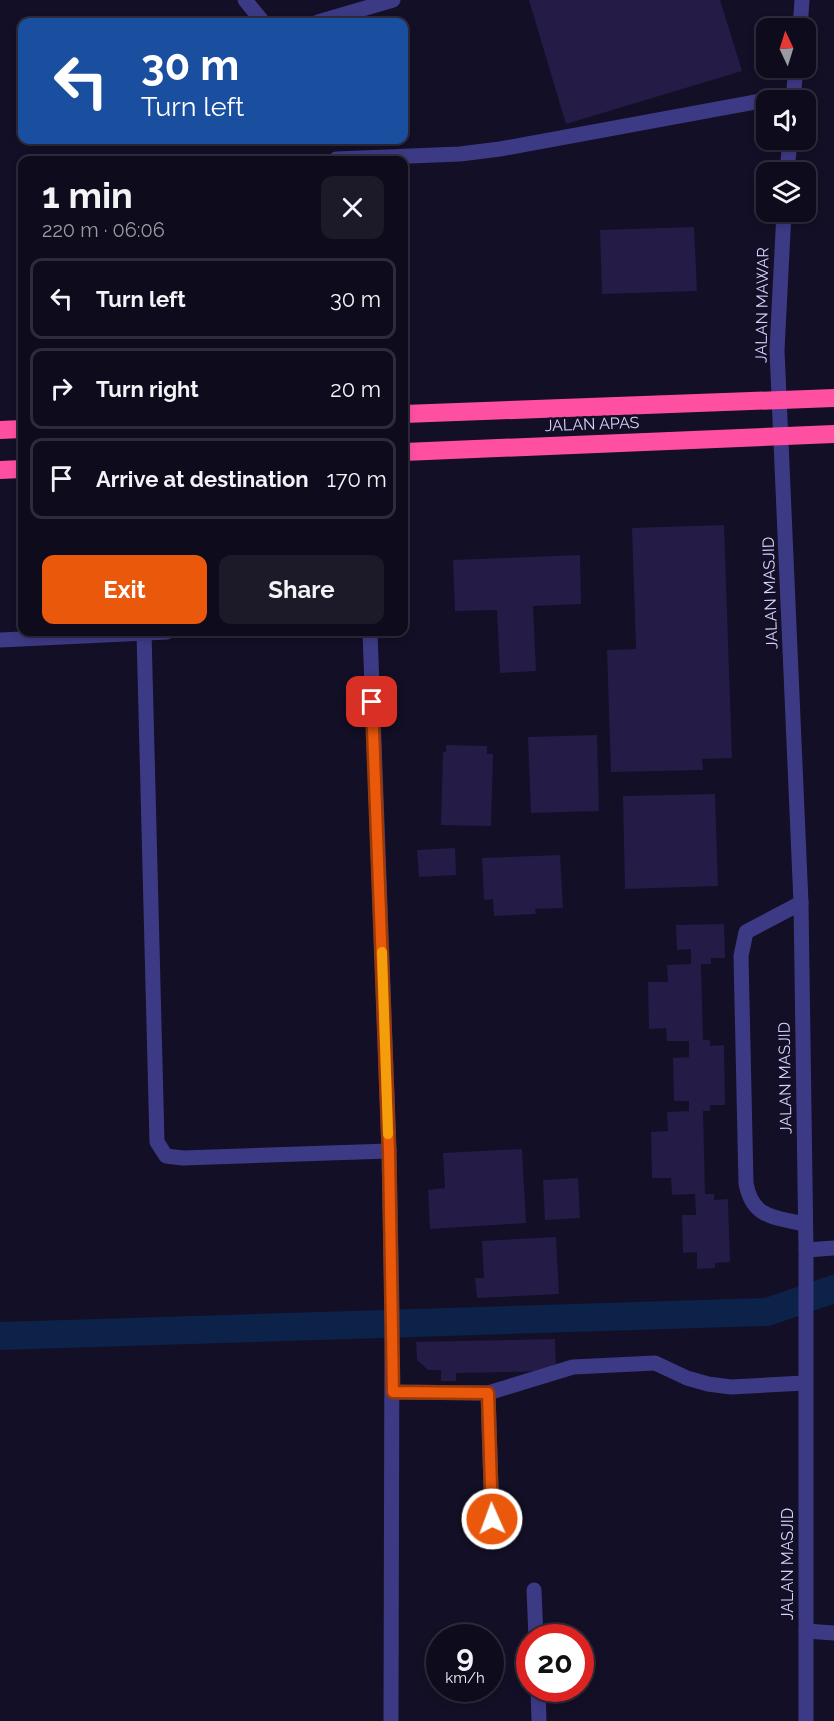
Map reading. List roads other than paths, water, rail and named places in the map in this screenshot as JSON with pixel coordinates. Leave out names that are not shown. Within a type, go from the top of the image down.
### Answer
[{"type":"highway","name":"JALAN APAS","points":[[408,414],[834,398]]},
{"type":"highway","points":[[0,430],[18,429]]},
{"type":"highway","name":"JALAN APAS","points":[[408,452],[834,434]]},
{"type":"highway","points":[[0,470],[18,469]]},
{"type":"street","points":[[245,0],[260,18]]},
{"type":"street","points":[[332,18],[393,0]]},
{"type":"street","points":[[801,18],[802,0]]},
{"type":"street","points":[[408,156],[460,154],[500,149],[756,104]]},
{"type":"street","name":"JALAN MAWAR","points":[[782,435],[777,350],[783,222]]},
{"type":"street","name":"JALAN MASJID","points":[[782,435],[801,903],[806,1250],[804,1320],[806,1721]]},
{"type":"street","points":[[0,640],[82,636]]},
{"type":"street","points":[[144,636],[157,1142],[166,1156],[183,1158],[389,1151]]},
{"type":"street","points":[[370,636],[389,1151],[393,1352],[391,1721]]},
{"type":"street","points":[[801,903],[746,932],[741,956],[746,1183],[749,1200],[763,1214],[804,1224]]},
{"type":"street","points":[[806,1250],[834,1248]]},
{"type":"street","points":[[393,1392],[488,1393],[573,1367],[655,1363],[687,1378],[716,1385],[732,1387],[804,1383]]},
{"type":"street","points":[[488,1393],[492,1519]]},
{"type":"street","points":[[534,1590],[535,1624]]},
{"type":"street","points":[[806,1631],[834,1633]]},
{"type":"street","points":[[537,1702],[538,1721]]},
{"type":"waterway","points":[[0,1336],[767,1312],[834,1289]]}]
